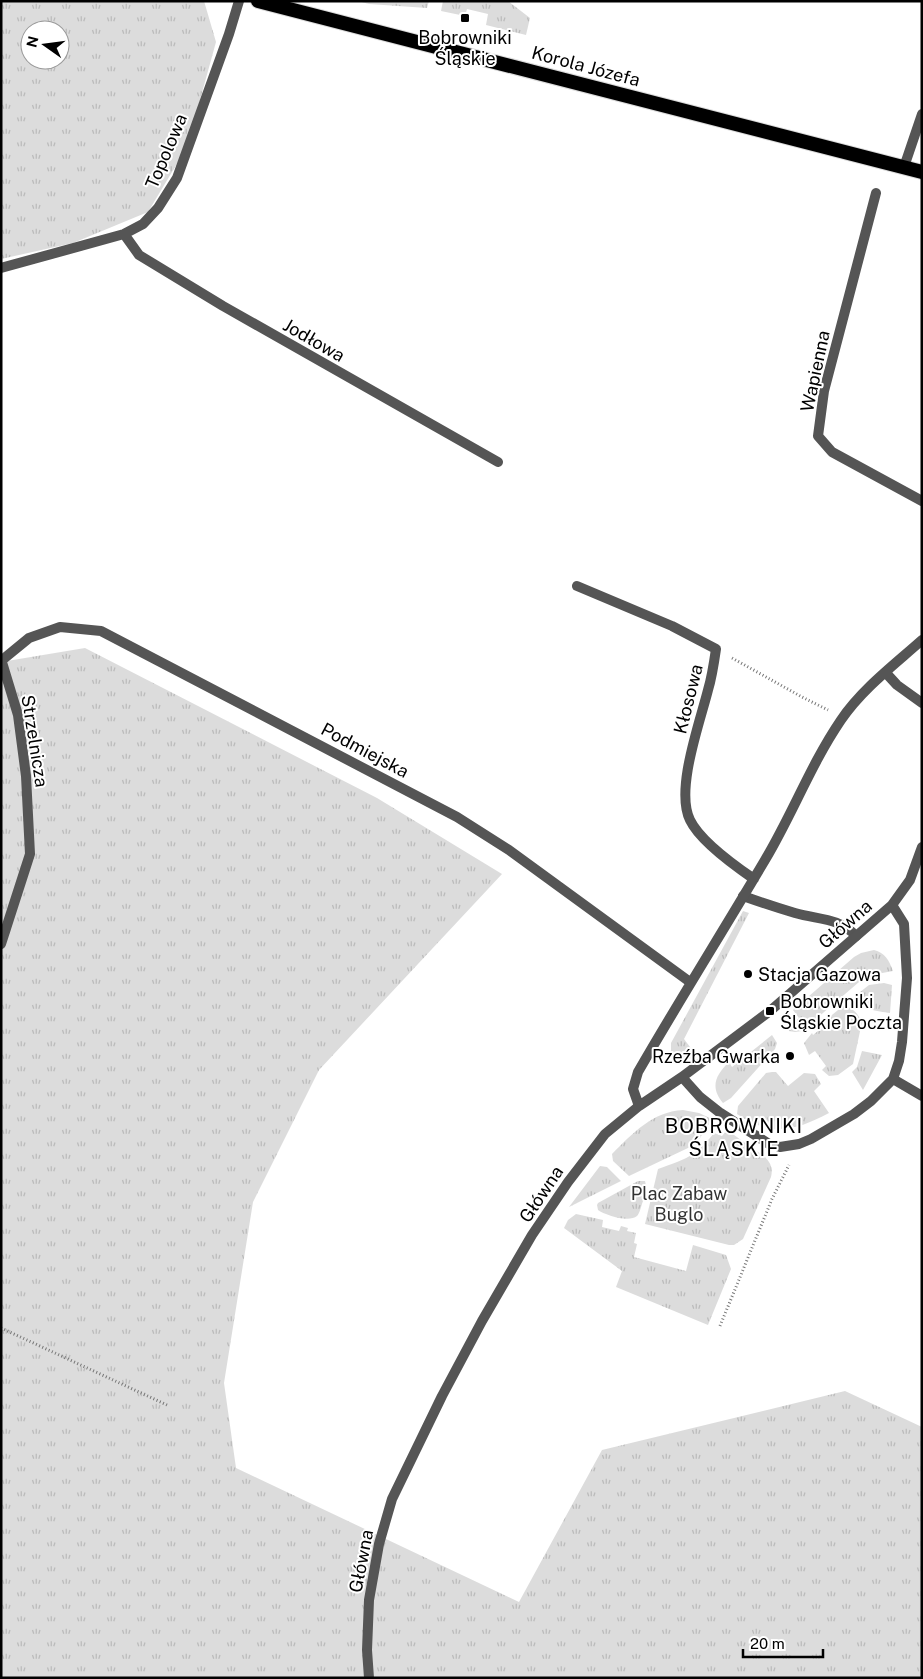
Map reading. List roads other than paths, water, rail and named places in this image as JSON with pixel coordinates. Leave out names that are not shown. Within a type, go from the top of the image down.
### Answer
[{"type":"highway","name":"Korola Józefa","points":[[258,1],[922,172]]},
{"type":"street","name":"Topolowa","points":[[1,268],[124,234],[143,224],[158,208],[177,178],[230,34],[239,1]]},
{"type":"street","points":[[904,167],[922,114]]},
{"type":"street","name":"Wapienna","points":[[876,193],[824,391],[818,436],[832,452],[922,502]]},
{"type":"street","name":"Jodłowa","points":[[124,234],[139,255],[223,306],[498,462]]},
{"type":"street","name":"Kłosowa","points":[[577,586],[672,626],[716,649],[709,689],[693,740],[685,803],[689,819],[697,832],[732,864],[754,879]]},
{"type":"street","name":"Podmiejska","points":[[2,659],[29,638],[60,627],[101,631],[457,817],[510,850],[690,982]]},
{"type":"street","points":[[639,1106],[634,1089],[638,1072],[690,982],[776,841],[818,758],[842,719],[869,687],[922,640]]},
{"type":"street","name":"Strzelnicza","points":[[1,944],[30,854],[26,776],[18,715],[2,659]]},
{"type":"street","points":[[886,673],[897,685],[922,703]]},
{"type":"street","name":"Główna","points":[[369,1678],[367,1650],[369,1600],[379,1544],[392,1499],[442,1396],[482,1321],[532,1235],[568,1182],[605,1134],[639,1106],[682,1077],[770,1011],[892,905],[910,880],[922,847]]},
{"type":"street","points":[[743,896],[796,914],[824,919],[847,926],[856,936]]},
{"type":"street","points":[[682,1077],[700,1097],[719,1112],[769,1144],[780,1147],[799,1144],[854,1114],[871,1101],[893,1079],[899,1061],[902,1042],[907,978],[904,924],[892,905]]},
{"type":"street","points":[[893,1079],[922,1096]]},
{"type":"place","name":"Bobrowniki Śląskie","points":[[465,18]]},
{"type":"place","name":"Stacja Gazowa","points":[[748,974]]},
{"type":"place","name":"Bobrowniki Śląskie Poczta","points":[[770,1011]]},
{"type":"place","name":"Rzeźba Gwarka","points":[[790,1056]]},
{"type":"district","name":"BOBROWNIKI ŚLĄSKIE","points":[[734,1138]]},
{"type":"park label","name":"Plac Zabaw Buglo","points":[[679,1203]]}]
